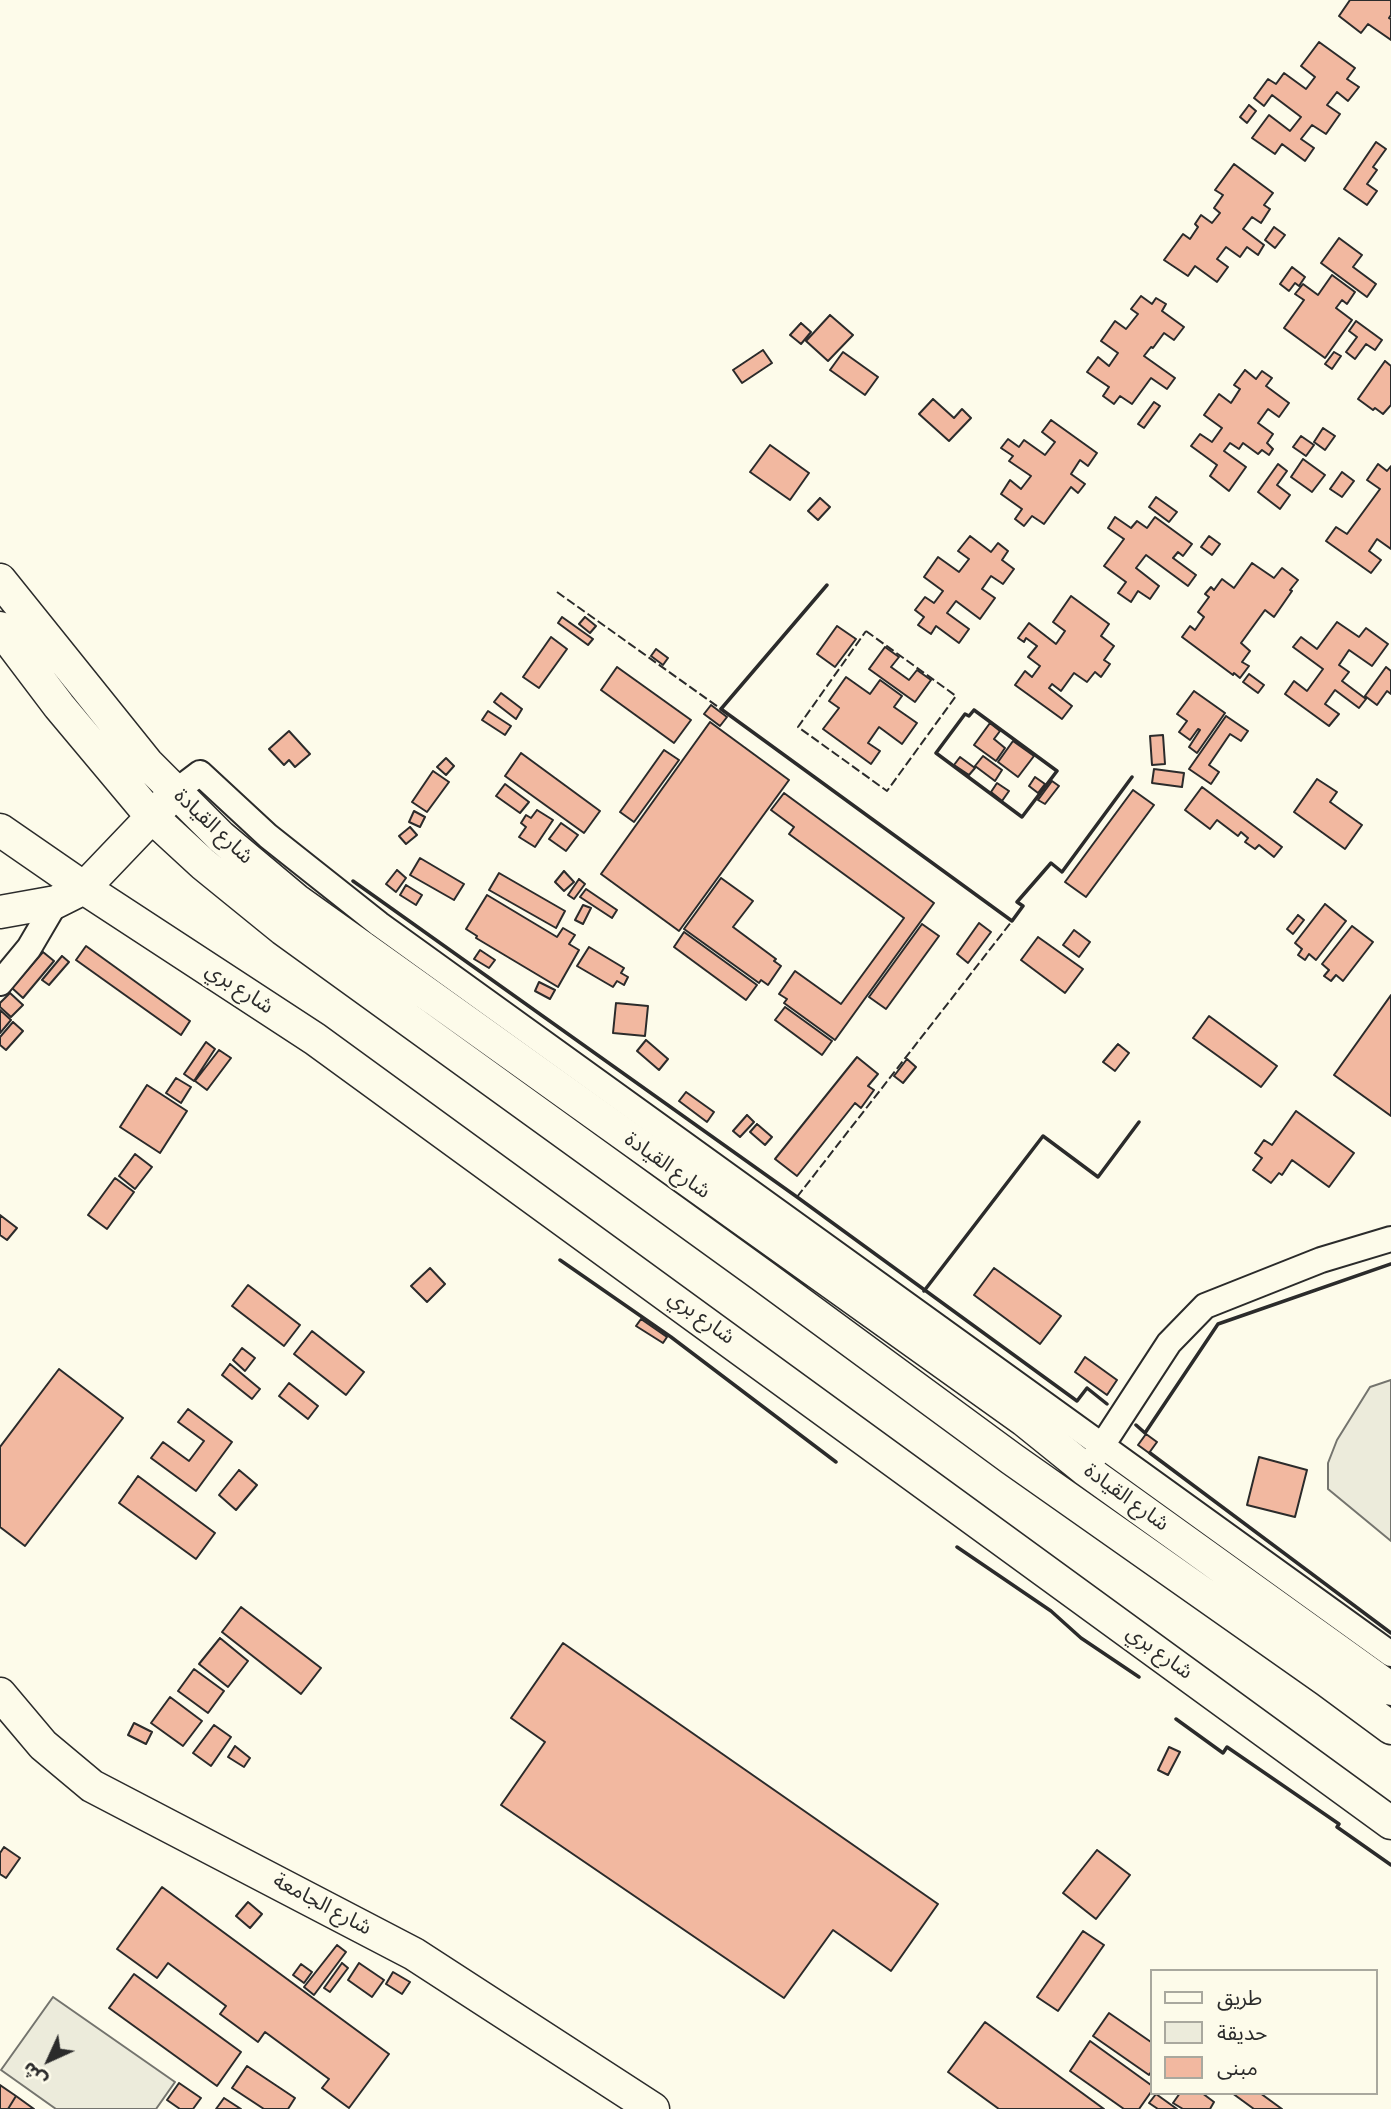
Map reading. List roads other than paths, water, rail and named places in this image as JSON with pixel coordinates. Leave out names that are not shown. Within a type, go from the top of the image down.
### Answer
[{"type":"main road","name":"شارع القيادة","points":[[0,580],[147,763],[187,783],[222,837],[296,900],[1024,1420],[1094,1458],[1391,1689]]},
{"type":"main road","name":"شارع القيادة","points":[[0,628],[59,706],[152,817],[203,864],[283,929],[1012,1459],[1391,1728]]},
{"type":"main road","points":[[0,912],[55,902],[84,888],[187,783]]},
{"type":"main road","name":"شارع بري","points":[[0,830],[315,1039],[1391,1823]]},
{"type":"main road","name":"شارع الجامعة","points":[[0,1694],[43,1745],[92,1786],[414,1954],[653,2109]]},
{"type":"street","points":[[0,983],[29,948],[55,902]]},
{"type":"street","points":[[1094,1458],[1169,1343],[1205,1306],[1321,1260],[1391,1239]]},
{"type":"street","name":"شارع القيادة","points":[[1094,1458],[1391,1654]]}]
